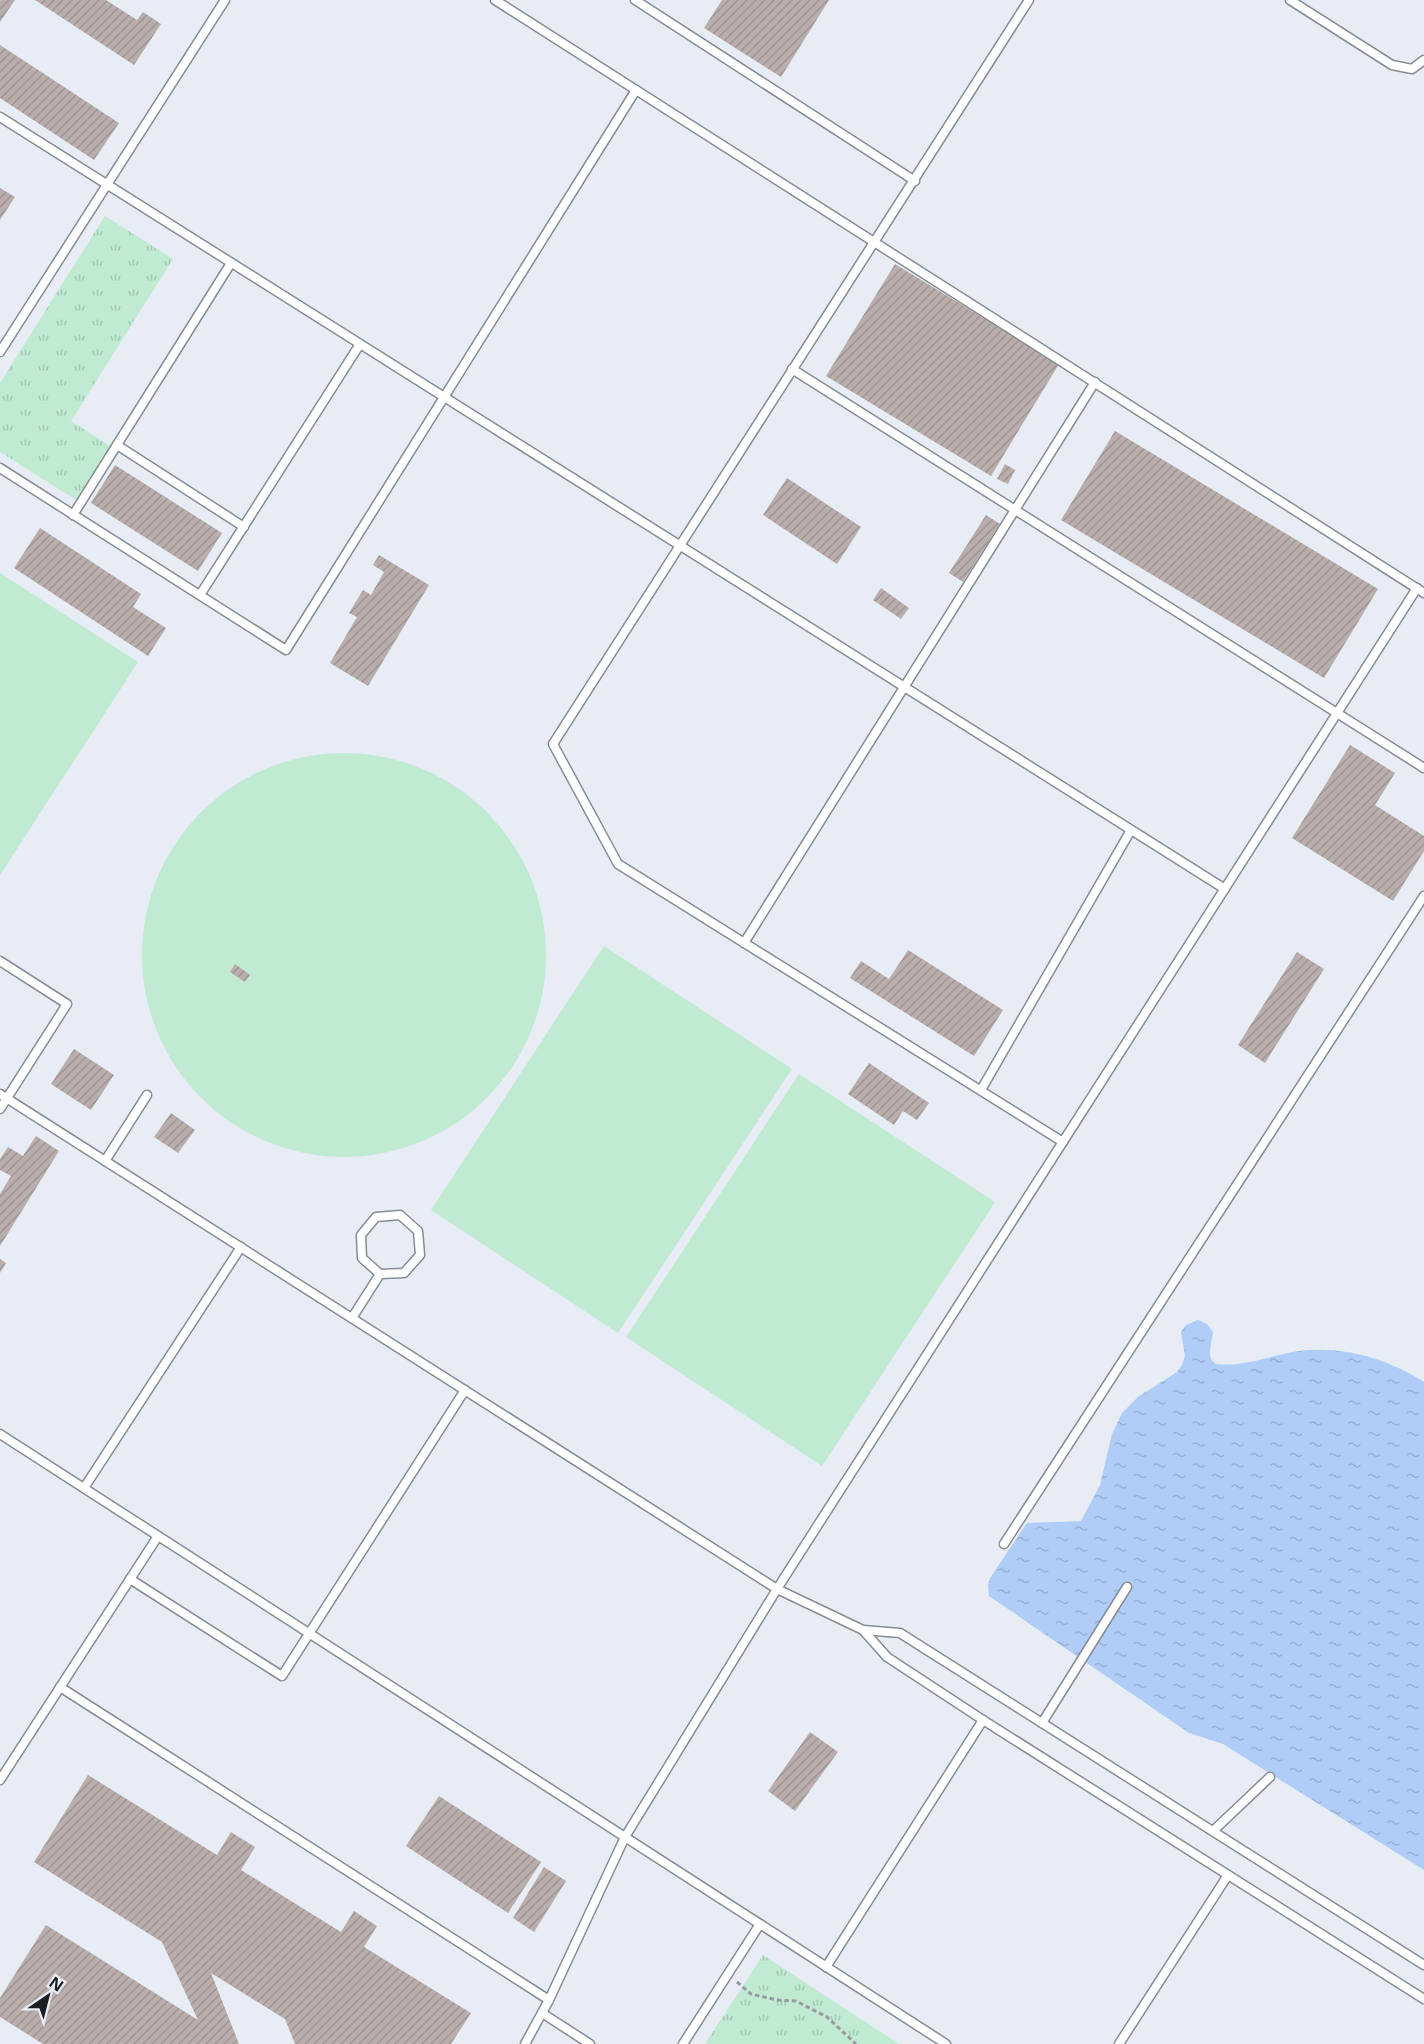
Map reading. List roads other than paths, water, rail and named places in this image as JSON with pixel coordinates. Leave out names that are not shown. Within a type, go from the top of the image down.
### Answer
[{"type":"lane","points":[[0,352],[225,0]]},
{"type":"lane","points":[[495,0],[1421,591],[1337,713],[777,1589],[625,1837],[549,2000],[525,2044]]},
{"type":"lane","points":[[1029,0],[553,744],[618,864],[1063,1142]]},
{"type":"lane","points":[[1290,0],[1392,65],[1412,69],[1424,60]]},
{"type":"lane","points":[[640,1],[915,181]]},
{"type":"lane","points":[[0,468],[286,650],[636,90]]},
{"type":"lane","points":[[0,117],[1225,889]]},
{"type":"lane","points":[[73,515],[231,263]]},
{"type":"lane","points":[[200,595],[360,344]]},
{"type":"lane","points":[[792,369],[1424,768]]},
{"type":"lane","points":[[744,943],[1095,382]]},
{"type":"lane","points":[[117,445],[244,527]]},
{"type":"lane","points":[[981,1090],[1131,830]]},
{"type":"lane","points":[[1004,1544],[1424,896]]},
{"type":"lane","points":[[0,961],[67,1004],[3,1096],[0,1109]]},
{"type":"lane","points":[[105,1161],[147,1095]]},
{"type":"lane","points":[[3,1096],[777,1589],[863,1630],[900,1633],[1424,1965]]},
{"type":"lane","points":[[400,1215],[418,1231],[420,1255],[404,1273],[380,1274],[362,1258],[361,1234],[376,1217],[400,1215]]},
{"type":"lane","points":[[84,1488],[241,1247]]},
{"type":"lane","points":[[352,1318],[380,1274]]},
{"type":"lane","points":[[130,1579],[282,1676],[465,1390]]},
{"type":"lane","points":[[0,1434],[946,2044]]},
{"type":"lane","points":[[0,1780],[158,1536]]},
{"type":"lane","points":[[1042,1723],[1127,1587]]},
{"type":"lane","points":[[863,1630],[887,1657],[1424,1999]]},
{"type":"lane","points":[[60,1687],[549,2000]]},
{"type":"lane","points":[[826,1967],[983,1720]]},
{"type":"lane","points":[[1213,1831],[1270,1777]]},
{"type":"lane","points":[[1119,2044],[1228,1875]]},
{"type":"lane","points":[[683,2044],[760,1924]]},
{"type":"lane","points":[[542,2013],[590,2044]]},
{"type":"water","points":[[1198,1320],[1207,1324],[1213,1332],[1210,1354],[1216,1364],[1243,1363],[1305,1350],[1341,1351],[1376,1359],[1424,1382],[1424,1870],[1223,1744],[1189,1733],[989,1596],[990,1578],[1027,1523],[1081,1521],[1100,1485],[1112,1434],[1122,1413],[1138,1397],[1177,1372],[1185,1356],[1181,1332],[1186,1325]]}]
